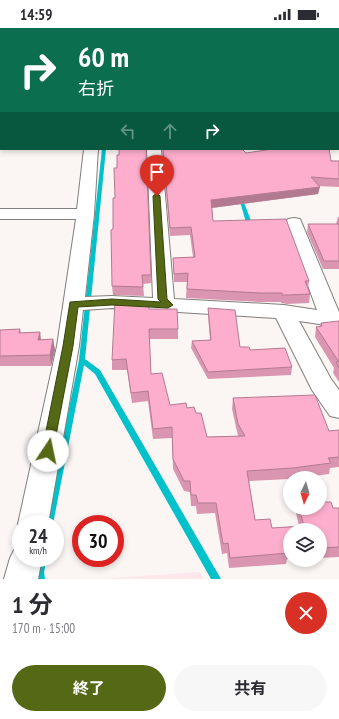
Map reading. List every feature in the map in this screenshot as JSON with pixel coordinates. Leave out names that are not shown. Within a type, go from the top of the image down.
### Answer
[{"type":"street","points":[[35,515],[67,354],[85,214],[91,150]]},
{"type":"street","points":[[154,150],[163,299],[168,305]]},
{"type":"street","points":[[0,214],[85,214]]},
{"type":"street","points":[[294,223],[335,320]]},
{"type":"street","points":[[74,304],[112,302],[284,312],[335,320]]},
{"type":"street","points":[[284,312],[321,384],[339,409]]},
{"type":"street","points":[[21,579],[24,567]]},
{"type":"shaded area","points":[[200,572],[203,579],[100,579]]},
{"type":"building","points":[[119,150],[146,150],[151,275],[142,275],[143,287],[112,286],[111,230],[113,229],[113,198],[115,198],[114,168],[117,168],[117,155],[119,155]]},
{"type":"building","points":[[163,150],[243,150],[246,153],[266,150],[329,150],[331,161],[339,161],[339,179],[311,177],[320,187],[211,200],[213,221],[286,219],[309,281],[305,281],[310,294],[282,295],[282,293],[187,289],[188,273],[174,274],[173,258],[195,257],[191,227],[170,228]]},
{"type":"building","points":[[308,224],[339,224],[339,261],[324,261]]},
{"type":"building","points":[[115,300],[145,302],[145,306],[149,306],[149,309],[177,309],[178,329],[149,329],[151,374],[162,373],[170,405],[186,403],[187,408],[194,407],[196,413],[201,413],[207,437],[245,436],[238,424],[233,398],[315,395],[329,431],[339,430],[339,457],[328,458],[331,463],[293,468],[247,471],[255,520],[270,519],[272,528],[283,527],[283,553],[230,558],[228,543],[223,544],[216,503],[198,503],[196,495],[191,495],[190,481],[184,481],[173,459],[172,427],[153,429],[148,391],[131,393],[126,359],[112,360]]},
{"type":"building","points":[[208,308],[235,310],[240,347],[249,347],[250,350],[285,348],[292,367],[208,372],[192,341],[211,340]]},
{"type":"building","points":[[339,321],[339,362],[316,327],[322,326],[321,323]]},
{"type":"building","points":[[20,329],[19,333],[40,332],[38,340],[53,339],[50,355],[0,356],[0,330]]},
{"type":"building","points":[[327,502],[331,502],[333,508],[339,508],[339,547],[327,548],[327,523],[303,523],[301,515],[327,515]]},
{"type":"waterway","points":[[82,360],[104,150]]},
{"type":"waterway","points":[[238,198],[243,205],[250,226]]},
{"type":"waterway","points":[[51,515],[82,360]]},
{"type":"waterway","points":[[82,360],[98,372],[216,579]]},
{"type":"waterway","points":[[40,567],[40,579]]},
{"type":"route","points":[[48,451],[68,346],[74,304],[112,302],[168,305],[163,299],[157,196]]}]
